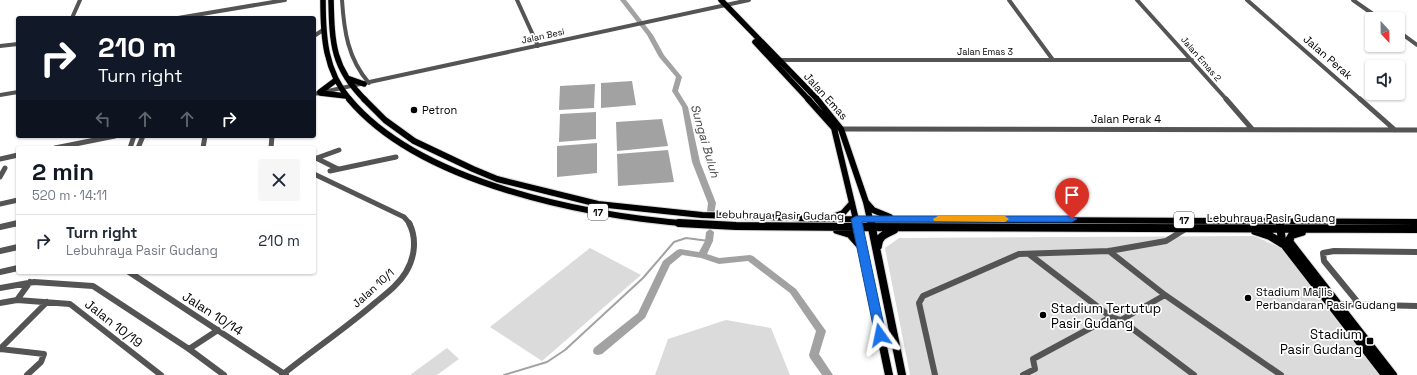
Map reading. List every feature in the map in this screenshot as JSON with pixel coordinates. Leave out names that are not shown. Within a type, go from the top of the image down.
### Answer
[{"type":"main road","name":"Lebuhraya Pasir Gudang","points":[[323,0],[323,39],[326,56],[341,88],[366,117],[403,145],[466,175],[492,185],[540,199],[591,211],[698,225],[826,223],[856,219],[1088,219],[1280,225],[1417,222]]},
{"type":"main road","name":"Lebuhraya Pasir Gudang","points":[[331,0],[335,52],[352,86],[377,113],[414,141],[450,159],[497,179],[598,204],[702,215],[826,223],[858,228],[1248,229],[1280,225],[1316,229],[1417,229]]},
{"type":"main road","points":[[714,0],[722,4]]},
{"type":"main road","name":"Jalan Emas","points":[[722,4],[826,109],[838,128],[866,202],[877,248],[902,375]]},
{"type":"main road","name":"Jalan Emas","points":[[722,4],[838,128],[852,203],[889,375]]},
{"type":"main road","points":[[347,78],[366,83],[361,91],[361,96]]},
{"type":"main road","points":[[317,93],[336,80]]},
{"type":"main road","points":[[317,93],[347,96]]},
{"type":"main road","points":[[866,202],[880,214],[904,219]]},
{"type":"main road","points":[[826,223],[843,213],[852,203]]},
{"type":"main road","points":[[1371,222],[1373,226],[1379,229]]},
{"type":"main road","points":[[826,223],[850,234],[856,239],[862,248]]},
{"type":"main road","points":[[1280,225],[1282,240],[1286,247],[1393,375]]},
{"type":"main road","points":[[877,248],[878,241],[882,235],[910,228]]},
{"type":"main road","points":[[1248,229],[1270,236],[1286,247]]},
{"type":"main road","points":[[1316,229],[1292,235],[1289,240],[1381,373]]},
{"type":"street","points":[[73,16],[80,0]]},
{"type":"street","points":[[190,16],[285,0]]},
{"type":"street","points":[[342,0],[344,32],[350,54],[366,83]]},
{"type":"street","points":[[517,0],[538,46]]},
{"type":"street","name":"Jalan Besi","points":[[317,93],[632,26],[722,4],[749,0]]},
{"type":"street","points":[[1009,0],[1053,60]]},
{"type":"street","name":"Jalan Emas 2","points":[[1137,0],[1252,129]]},
{"type":"street","name":"Jalan Perak","points":[[1247,0],[1395,130]]},
{"type":"street","points":[[1354,0],[1370,12]]},
{"type":"street","points":[[316,35],[323,30]]},
{"type":"street","points":[[316,37],[323,39]]},
{"type":"street","points":[[1405,37],[1417,45]]},
{"type":"street","points":[[0,46],[16,44]]},
{"type":"street","name":"Jalan Emas 3","points":[[779,60],[1192,60]]},
{"type":"street","points":[[0,95],[16,92]]},
{"type":"street","name":"Jalan Perak 4","points":[[838,128],[1417,130]]},
{"type":"street","points":[[65,146],[105,138]]},
{"type":"street","points":[[316,159],[339,150]]},
{"type":"street","points":[[0,159],[16,155]]},
{"type":"street","points":[[330,171],[396,157]]},
{"type":"street","points":[[316,159],[338,170]]},
{"type":"street","points":[[0,177],[5,168]]},
{"type":"street","name":"Jalan 10/1","points":[[284,374],[387,293],[407,271],[413,250],[414,235],[410,222],[404,217],[316,175]]},
{"type":"street","points":[[0,204],[16,200]]},
{"type":"street","points":[[0,227],[16,223]]},
{"type":"street","points":[[935,375],[919,303],[920,298],[1019,254],[1109,251],[1166,241],[1187,228]]},
{"type":"street","points":[[0,251],[16,247]]},
{"type":"street","points":[[1109,251],[1165,295],[1281,375]]},
{"type":"street","points":[[1360,305],[1324,261],[1323,253],[1334,251],[1417,252]]},
{"type":"street","points":[[1029,254],[1111,317],[1120,320],[1194,375]]},
{"type":"street","points":[[0,272],[16,268]]},
{"type":"street","name":"Jalan 10/14","points":[[132,274],[284,374]]},
{"type":"street","points":[[0,288],[30,282],[93,286],[189,349],[224,375]]},
{"type":"street","points":[[17,300],[30,282]]},
{"type":"street","points":[[1120,320],[1165,295]]},
{"type":"street","name":"Jalan 10/19","points":[[0,303],[17,300],[70,304],[161,375]]},
{"type":"street","points":[[0,349],[47,302]]},
{"type":"street","points":[[1334,303],[1417,306]]},
{"type":"street","points":[[1023,375],[1035,368],[1033,359],[1111,317]]},
{"type":"street","points":[[189,349],[218,330]]},
{"type":"street","points":[[0,349],[44,354],[42,362],[27,375]]},
{"type":"shaded area","points":[[632,81],[636,105],[601,108],[601,83]]},
{"type":"shaded area","points":[[595,84],[594,108],[559,110],[560,86]]},
{"type":"shaded area","points":[[596,112],[596,139],[559,142],[560,114]]},
{"type":"shaded area","points":[[662,119],[668,146],[617,151],[616,122]]},
{"type":"shaded area","points":[[597,143],[597,173],[557,177],[557,146]]},
{"type":"shaded area","points":[[668,150],[674,182],[618,186],[617,154]]},
{"type":"shaded area","points":[[1254,236],[1281,248],[1379,375],[910,375],[885,248],[899,238]]},
{"type":"shaded area","points":[[590,248],[641,275],[542,361],[490,327]]},
{"type":"shaded area","points":[[726,320],[771,328],[790,375],[655,375],[668,339]]},
{"type":"shaded area","points":[[447,348],[459,359],[437,375],[410,375]]},
{"type":"waterway","name":"Sungai Buluh","points":[[623,0],[650,35],[661,56],[679,77],[675,91],[685,107],[696,162],[712,203],[711,212]]},
{"type":"waterway","name":"Sungai Buluh","points":[[702,255],[709,241],[710,232]]},
{"type":"waterway","points":[[504,375],[547,362],[565,350],[643,278],[674,242],[686,238],[709,241]]},
{"type":"waterway","points":[[598,351],[642,315],[666,263],[680,252],[702,255]]},
{"type":"waterway","name":"Sungai Buluh","points":[[702,255],[719,261],[750,258],[793,291],[821,331],[814,355],[828,375]]},
{"type":"slow traffic","points":[[938,219],[1005,219]]},
{"type":"place","name":"Petron","points":[[414,110]]},
{"type":"place","name":"Stadium Majlis Perbandaran Pasir Gudang","points":[[1248,298]]},
{"type":"place","name":"Stadium Tertutup Pasir Gudang","points":[[1043,315]]},
{"type":"place","name":"Stadium Pasir Gudang","points":[[1370,341]]},
{"type":"route","points":[[880,335],[856,219],[1072,219]]}]
